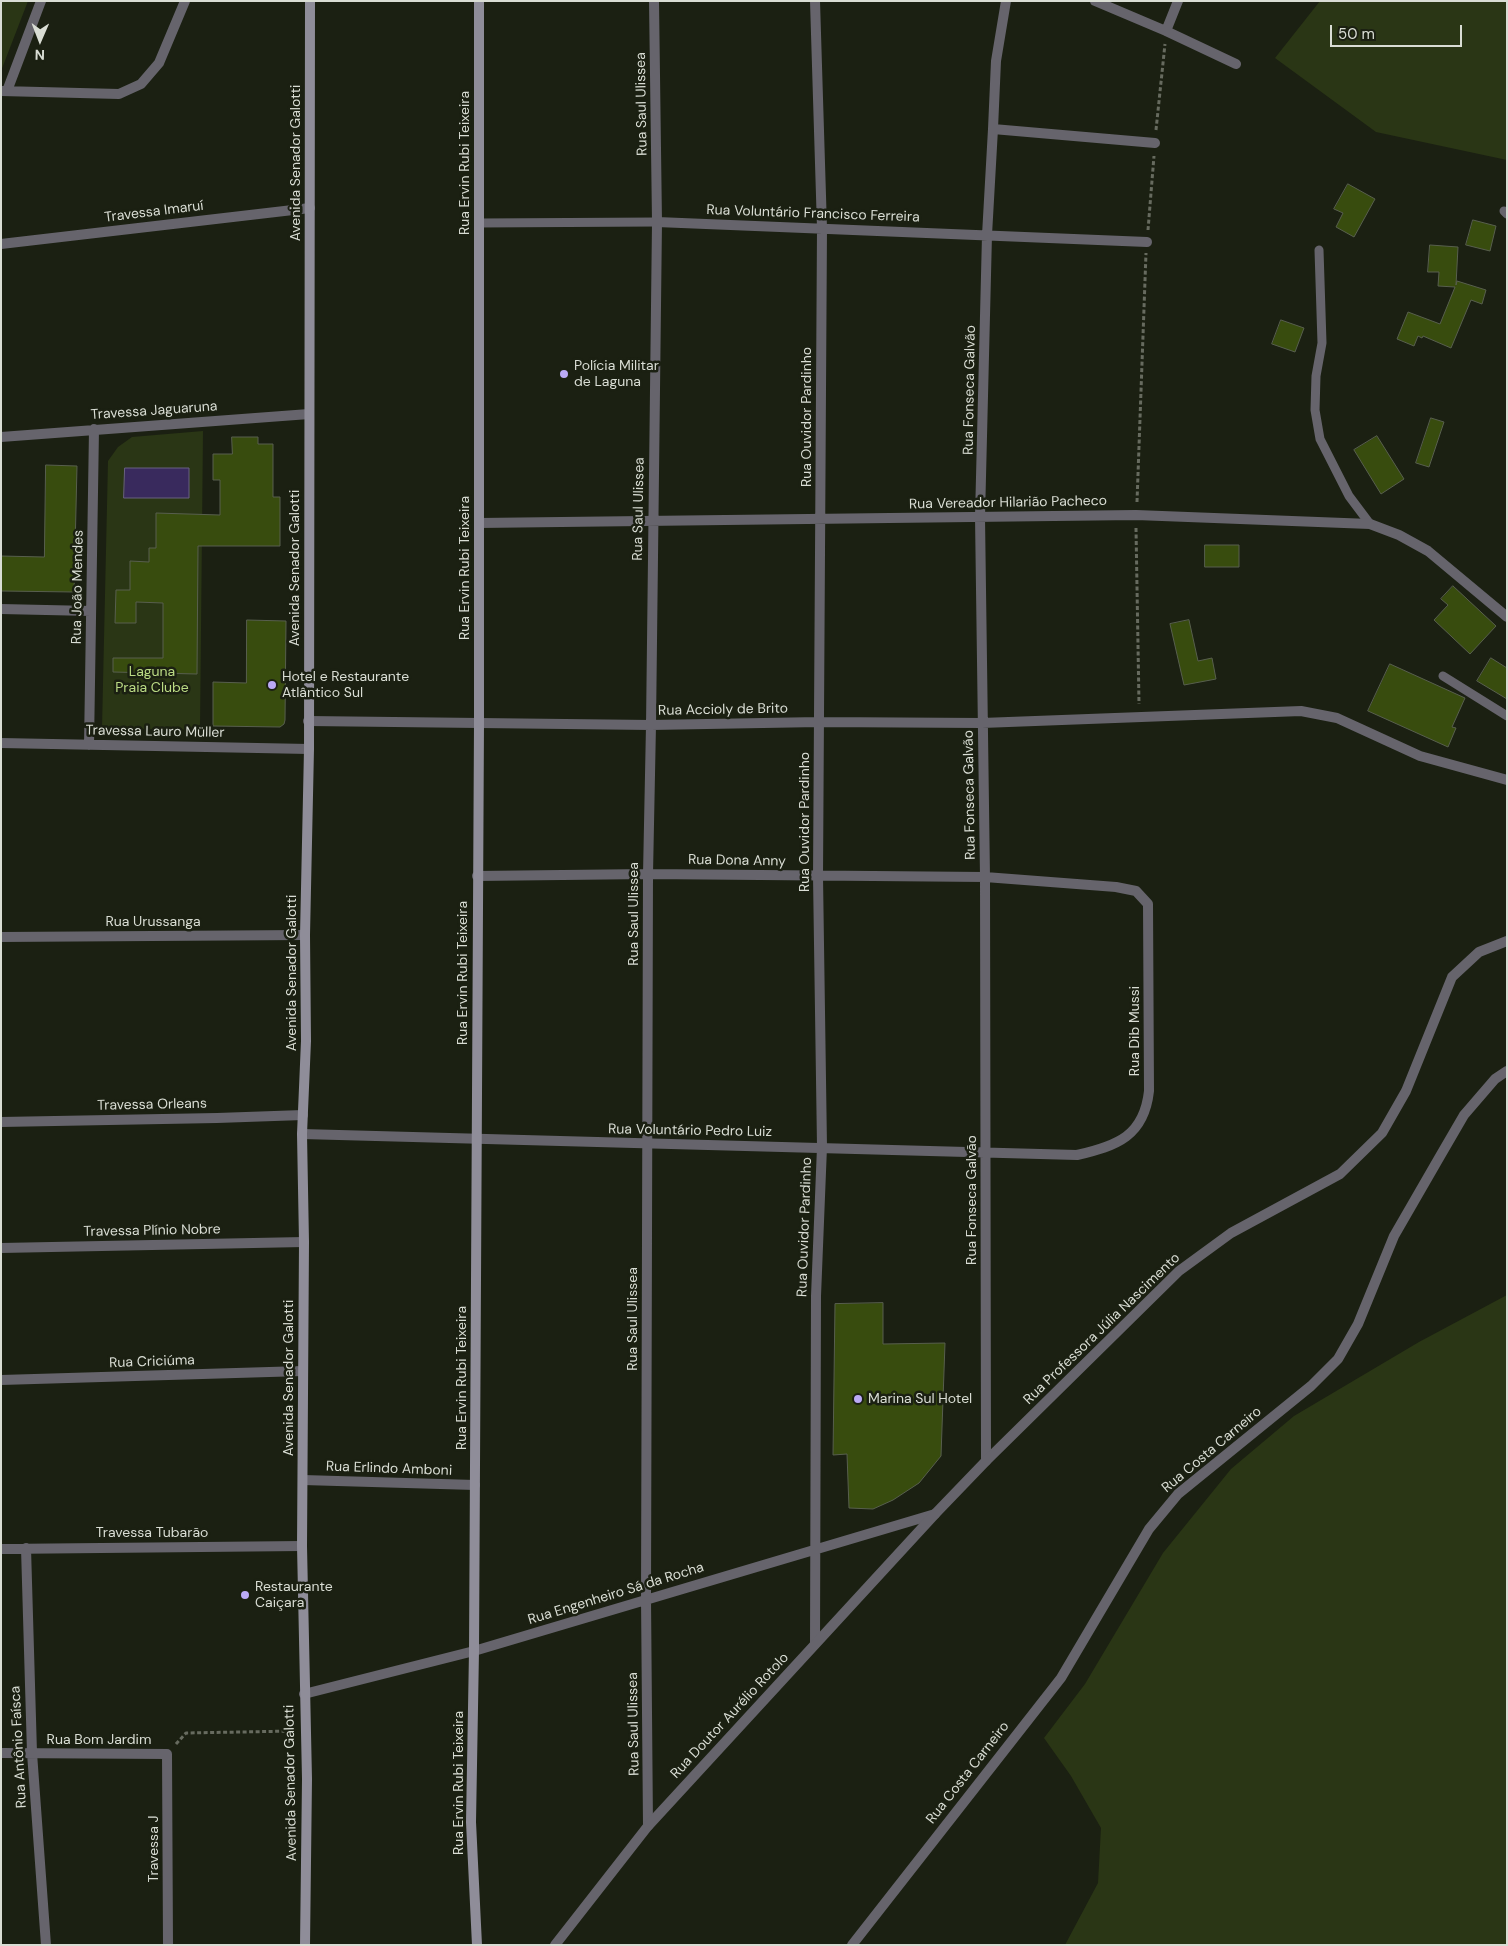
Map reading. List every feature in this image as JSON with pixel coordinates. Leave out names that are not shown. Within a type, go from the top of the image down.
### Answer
[{"type":"main road","name":"Avenida Senador Galotti","points":[[305,1945],[307,1788],[302,1546],[304,1242],[302,1134],[306,1041],[305,935],[309,749],[310,1]]},
{"type":"main road","name":"Rua Ervin Rubi Teixeira","points":[[477,1945],[471,1822],[474,1651],[479,723],[479,1]]},
{"type":"street","points":[[41,1],[4,91],[119,94],[141,84],[159,63],[185,1]]},
{"type":"street","name":"Rua Saul Ulissea","points":[[648,1826],[646,1598],[648,874],[657,222],[654,1]]},
{"type":"street","name":"Rua Ouvidor Pardinho","points":[[815,1],[822,228],[818,876],[822,1147],[816,1296],[816,1644]]},
{"type":"street","name":"Rua Fonseca Galvão","points":[[986,1461],[985,877],[980,517],[987,235],[996,61],[1006,1]]},
{"type":"street","points":[[1095,1],[1166,31],[1236,64]]},
{"type":"street","points":[[1166,31],[1178,1]]},
{"type":"street","points":[[993,129],[1155,143]]},
{"type":"street","name":"Travessa Imaruí","points":[[1,244],[310,208]]},
{"type":"street","name":"Rua Voluntário Francisco Ferreira","points":[[657,222],[1146,242]]},
{"type":"street","name":"Travessa Jaguaruna","points":[[1,436],[309,414]]},
{"type":"street","name":"Rua João Mendes","points":[[89,745],[94,429]]},
{"type":"street","name":"Rua Vereador Hilarião Pacheco","points":[[479,523],[1136,515],[1370,524],[1398,535],[1428,551],[1507,617]]},
{"type":"street","points":[[1,609],[91,611]]},
{"type":"street","name":"Rua Accioly de Brito","points":[[308,721],[651,725],[819,722],[982,724],[1301,711],[1337,718],[1420,756],[1507,780]]},
{"type":"street","name":"Travessa Lauro Müller","points":[[1,743],[309,749]]},
{"type":"street","name":"Rua Dona Anny","points":[[477,876],[648,874],[985,877],[1116,887]]},
{"type":"street","name":"Rua Dib Mussi","points":[[1077,1155],[1105,1149],[1125,1139],[1140,1123],[1147,1107],[1149,1091],[1148,904],[1136,890],[1116,887]]},
{"type":"street","name":"Rua Urussanga","points":[[1,937],[305,935]]},
{"type":"street","name":"Rua Professora Júlia Nascimento","points":[[935,1514],[1178,1271],[1231,1233],[1340,1174],[1382,1133],[1406,1091],[1452,977],[1479,952],[1507,941]]},
{"type":"street","name":"Rua Costa Carneiro","points":[[852,1945],[1061,1678],[1149,1529],[1178,1494],[1311,1386],[1338,1359],[1358,1324],[1394,1236],[1464,1115],[1495,1079],[1507,1071]]},
{"type":"street","name":"Travessa Orleans","points":[[1,1122],[303,1114]]},
{"type":"street","name":"Rua Voluntário Pedro Luiz","points":[[302,1134],[1077,1155]]},
{"type":"street","name":"Travessa Plínio Nobre","points":[[1,1248],[304,1242]]},
{"type":"street","name":"Rua Criciúma","points":[[1,1380],[303,1371]]},
{"type":"street","name":"Rua Erlindo Amboni","points":[[302,1480],[475,1486]]},
{"type":"street","name":"Rua Engenheiro Sá da Rocha","points":[[304,1694],[474,1651],[646,1598],[935,1514]]},
{"type":"street","name":"Rua Doutor Aurélio Rotolo","points":[[555,1945],[648,1826],[935,1514]]},
{"type":"street","name":"Travessa Tubarão","points":[[1,1549],[302,1546]]},
{"type":"street","name":"Rua Antônio Faísca","points":[[26,1548],[32,1753],[46,1945]]},
{"type":"street","name":"Rua Bom Jardim","points":[[1,1753],[167,1754]]},
{"type":"street","name":"Travessa J","points":[[167,1754],[168,1945]]},
{"type":"lane","name":"Rua Voluntário Francisco Ferreira","points":[[479,223],[657,222]]},
{"type":"lane","points":[[1320,250],[1322,343],[1316,376],[1316,420],[1320,439],[1336,472],[1349,496],[1370,524]]},
{"type":"lane","points":[[1443,676],[1507,716]]},
{"type":"path","points":[[1139,717],[1136,515],[1146,242],[1166,31]]},
{"type":"path","points":[[167,1754],[186,1732],[305,1730]]},
{"type":"green space","points":[[1,1],[28,1],[1,71]]},
{"type":"green space","points":[[1320,1],[1507,1],[1507,160],[1376,132],[1275,58]]},
{"type":"green space","name":"Laguna Praia Clube","points":[[203,431],[200,730],[102,728],[108,461],[118,447],[132,437]]},
{"type":"green space","points":[[1507,1295],[1507,1945],[1065,1945],[1098,1883],[1101,1828],[1071,1776],[1044,1738],[1085,1684],[1163,1553],[1231,1469],[1294,1416],[1419,1342]]},
{"type":"shaded area","points":[[125,468],[189,468],[189,498],[124,498]]},
{"type":"building","points":[[1348,184],[1375,199],[1354,237],[1336,227],[1343,213],[1334,209]]},
{"type":"building","points":[[1473,220],[1496,226],[1490,251],[1466,245]]},
{"type":"building","points":[[1430,245],[1458,247],[1456,285],[1457,281],[1486,290],[1482,304],[1471,300],[1451,348],[1423,336],[1422,338],[1418,336],[1414,346],[1397,339],[1408,312],[1440,324],[1455,287],[1438,286],[1439,272],[1428,272]]},
{"type":"building","points":[[1281,320],[1304,328],[1295,352],[1272,344]]},
{"type":"building","points":[[1431,418],[1444,422],[1429,467],[1416,463]]},
{"type":"building","points":[[1377,436],[1404,479],[1381,494],[1354,450]]},
{"type":"building","points":[[232,437],[258,437],[258,444],[273,444],[273,497],[280,497],[280,546],[198,546],[197,674],[113,672],[113,658],[163,658],[163,603],[136,602],[136,623],[115,623],[116,590],[130,590],[130,561],[149,562],[149,548],[156,548],[156,513],[220,515],[220,480],[213,480],[213,454],[232,454]]},
{"type":"building","points":[[46,465],[77,466],[74,592],[1,591],[1,556],[44,557]]},
{"type":"building","points":[[1205,545],[1239,545],[1239,567],[1205,567]]},
{"type":"building","points":[[1453,586],[1496,626],[1470,654],[1434,620],[1448,605],[1441,599]]},
{"type":"building","points":[[247,620],[286,621],[285,720],[284,724],[280,727],[213,726],[213,682],[246,683]]},
{"type":"building","points":[[1189,620],[1198,661],[1212,658],[1216,679],[1184,685],[1170,624]]},
{"type":"building","points":[[1491,658],[1507,668],[1507,699],[1477,681]]},
{"type":"building","points":[[1390,664],[1465,698],[1452,727],[1456,728],[1448,747],[1368,711]]},
{"type":"building","name":"Marina Sul Hotel","points":[[883,1303],[883,1344],[945,1343],[941,1456],[919,1483],[893,1500],[873,1509],[849,1508],[847,1454],[833,1455],[835,1304]]},
{"type":"place","name":"Polícia Militar de Laguna","points":[[564,374]]},
{"type":"place","name":"Hotel e Restaurante Atlântico Sul","points":[[272,685]]},
{"type":"place","name":"Marina Sul Hotel","points":[[858,1399]]},
{"type":"place","name":"Restaurante Caiçara","points":[[245,1595]]}]
